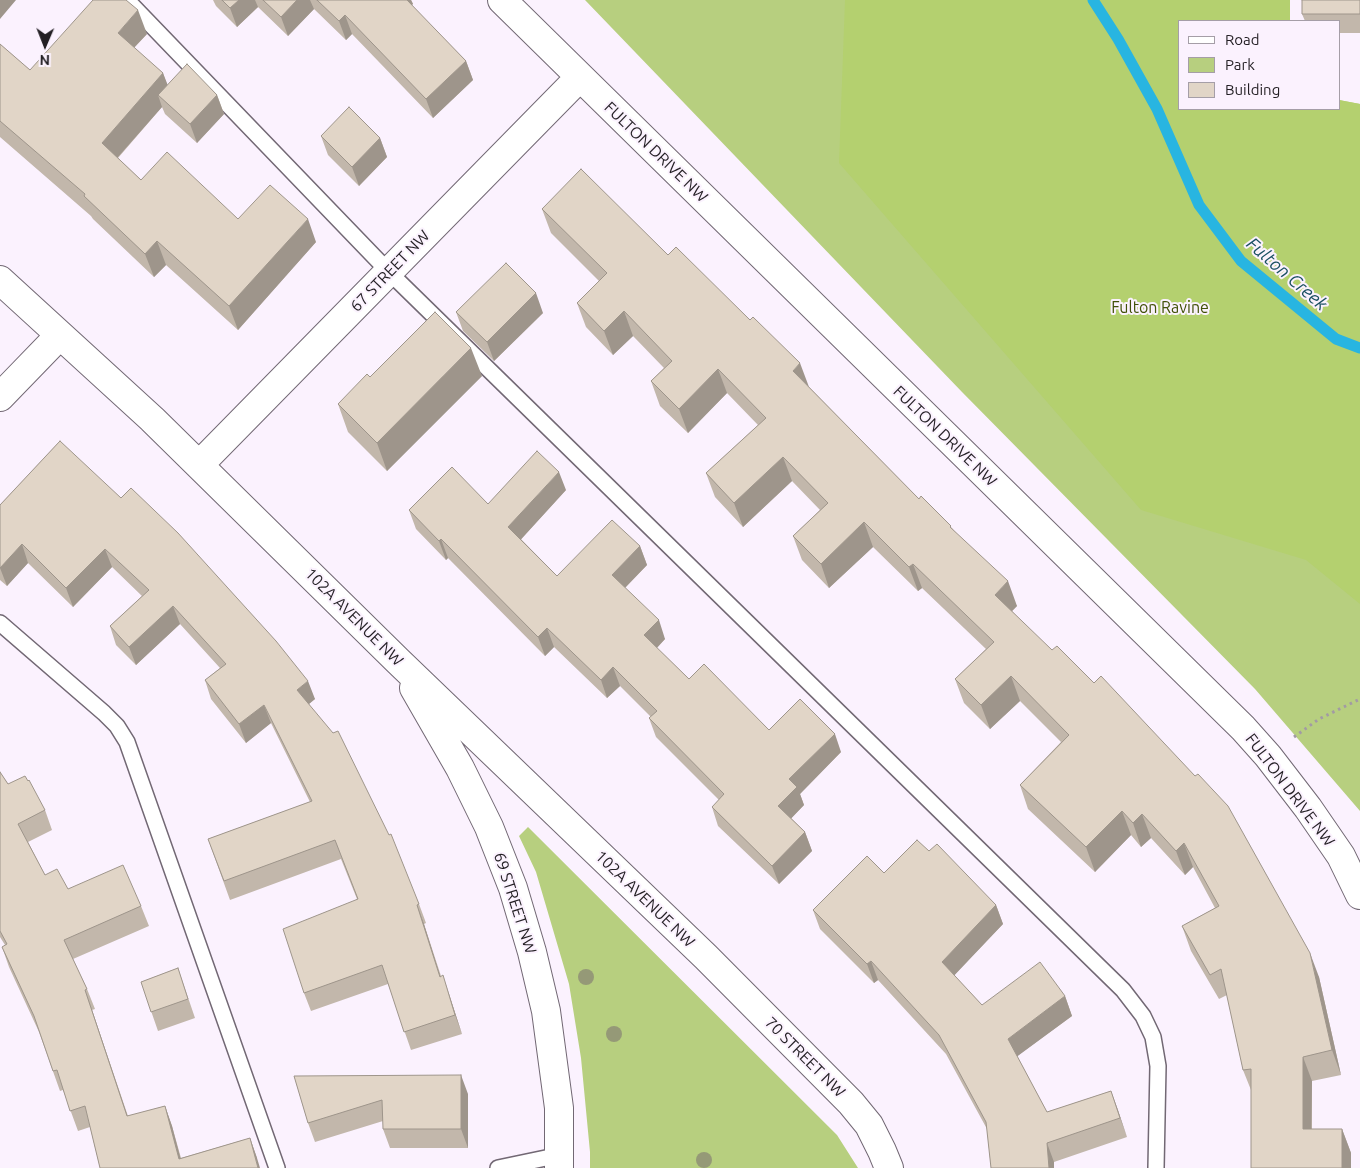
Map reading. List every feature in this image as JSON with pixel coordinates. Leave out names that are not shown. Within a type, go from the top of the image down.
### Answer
[{"type":"street","name":"FULTON DRIVE NW","points":[[502,0],[1243,728],[1268,756],[1308,808],[1341,856],[1360,896]]},
{"type":"street","name":"67 STREET NW","points":[[199,464],[580,77]]},
{"type":"street","name":"102A AVENUE NW","points":[[0,280],[199,464],[398,661],[706,957]]},
{"type":"street","points":[[0,397],[60,335]]},
{"type":"street","name":"69 STREET NW","points":[[398,661],[460,768],[489,827],[513,888],[532,952],[546,1011],[558,1108],[559,1161]]},
{"type":"street","name":"70 STREET NW","points":[[706,957],[851,1103],[869,1125],[888,1168]]},
{"type":"lane","points":[[128,0],[389,272],[1123,990],[1143,1016],[1153,1037],[1158,1066],[1156,1168]]},
{"type":"lane","points":[[0,623],[104,713],[117,726],[127,742],[277,1168]]},
{"type":"lane","points":[[498,1168],[559,1161]]},
{"type":"path","points":[[1268,756],[1319,719],[1360,699]]},
{"type":"green space","name":"Fulton Ravine","points":[[585,0],[1290,0],[1290,20],[1178,20],[1178,110],[1340,110],[1340,100],[1360,104],[1360,811],[1255,689],[962,392]]},
{"type":"green space","name":"Fulton Ravine","points":[[845,0],[1290,0],[1290,20],[1178,20],[1178,110],[1340,110],[1340,100],[1360,104],[1360,604],[1306,560],[1141,510],[839,163]]},
{"type":"green space","points":[[528,827],[837,1135],[858,1168],[590,1168],[581,1058],[569,984],[536,872],[519,836]]},
{"type":"building","points":[[93,0],[126,0],[138,10],[118,33],[163,73],[102,143],[141,180],[167,152],[238,219],[270,185],[308,219],[229,306],[157,241],[145,254],[84,196],[85,194],[0,121],[0,44],[30,70]]},
{"type":"building","points":[[222,0],[239,0],[230,8]]},
{"type":"building","points":[[263,0],[297,0],[281,17]]},
{"type":"building","points":[[317,0],[407,0],[466,61],[426,99],[345,15],[339,21]]},
{"type":"building","points":[[1302,0],[1360,0],[1360,14],[1302,14]]},
{"type":"building","points":[[187,64],[217,95],[190,124],[158,95]]},
{"type":"building","points":[[349,107],[380,138],[352,167],[321,136]]},
{"type":"building","points":[[581,169],[668,255],[676,247],[750,320],[753,317],[800,363],[793,371],[919,499],[921,496],[950,527],[1008,581],[995,595],[1052,650],[1057,646],[1094,683],[1101,676],[1195,776],[1198,774],[1228,806],[1310,953],[1332,1050],[1303,1057],[1303,1129],[1342,1129],[1342,1168],[1251,1168],[1251,1069],[1243,1070],[1221,969],[1210,975],[1182,926],[1219,906],[1184,843],[1176,851],[1142,814],[1133,823],[1122,811],[1086,847],[1020,785],[1069,735],[1011,676],[981,705],[955,679],[994,642],[913,564],[909,567],[864,522],[821,564],[793,536],[828,503],[783,457],[734,503],[706,473],[766,418],[718,369],[679,409],[651,381],[672,361],[624,311],[604,331],[577,303],[607,273],[542,209]]},
{"type":"building","points":[[506,263],[536,293],[487,342],[456,312]]},
{"type":"building","points":[[435,312],[471,348],[377,443],[338,404],[367,374],[370,377]]},
{"type":"building","points":[[60,441],[121,498],[131,488],[178,533],[276,641],[308,681],[297,690],[333,733],[338,731],[389,835],[391,834],[419,904],[417,905],[440,977],[443,975],[455,1015],[404,1032],[382,965],[304,993],[283,929],[358,899],[335,840],[224,881],[208,839],[312,801],[264,705],[239,724],[205,680],[226,664],[173,606],[129,647],[110,626],[149,590],[105,549],[66,588],[22,544],[0,568],[0,505]]},
{"type":"building","points":[[537,451],[559,472],[508,527],[557,576],[612,520],[640,546],[612,575],[659,620],[644,635],[689,679],[704,664],[769,730],[800,699],[835,734],[789,779],[797,787],[778,806],[805,832],[772,866],[712,807],[724,794],[649,718],[657,711],[613,667],[601,680],[547,628],[538,637],[441,539],[439,541],[409,510],[452,467],[488,504]]},
{"type":"building","points":[[0,772],[8,784],[25,776],[45,810],[18,824],[45,875],[57,869],[68,889],[123,865],[141,906],[64,940],[87,989],[85,990],[127,1116],[165,1106],[179,1159],[250,1138],[258,1168],[100,1168],[85,1106],[70,1111],[57,1070],[53,1071],[34,1016],[2,947],[7,944],[0,931]]},
{"type":"building","points":[[917,840],[929,851],[937,844],[996,905],[942,962],[982,1005],[1040,962],[1065,996],[1008,1039],[1047,1112],[1111,1091],[1120,1118],[1047,1143],[1049,1168],[991,1168],[986,1122],[939,1035],[871,961],[867,964],[813,910],[867,856],[884,873]]},
{"type":"building","points":[[178,968],[188,999],[151,1012],[141,982]]},
{"type":"building","points":[[461,1075],[461,1129],[383,1129],[382,1100],[308,1123],[294,1076]]},
{"type":"waterway","name":"Fulton Creek","points":[[1093,0],[1118,39],[1157,109],[1199,205],[1241,261],[1336,339],[1360,348]]}]
